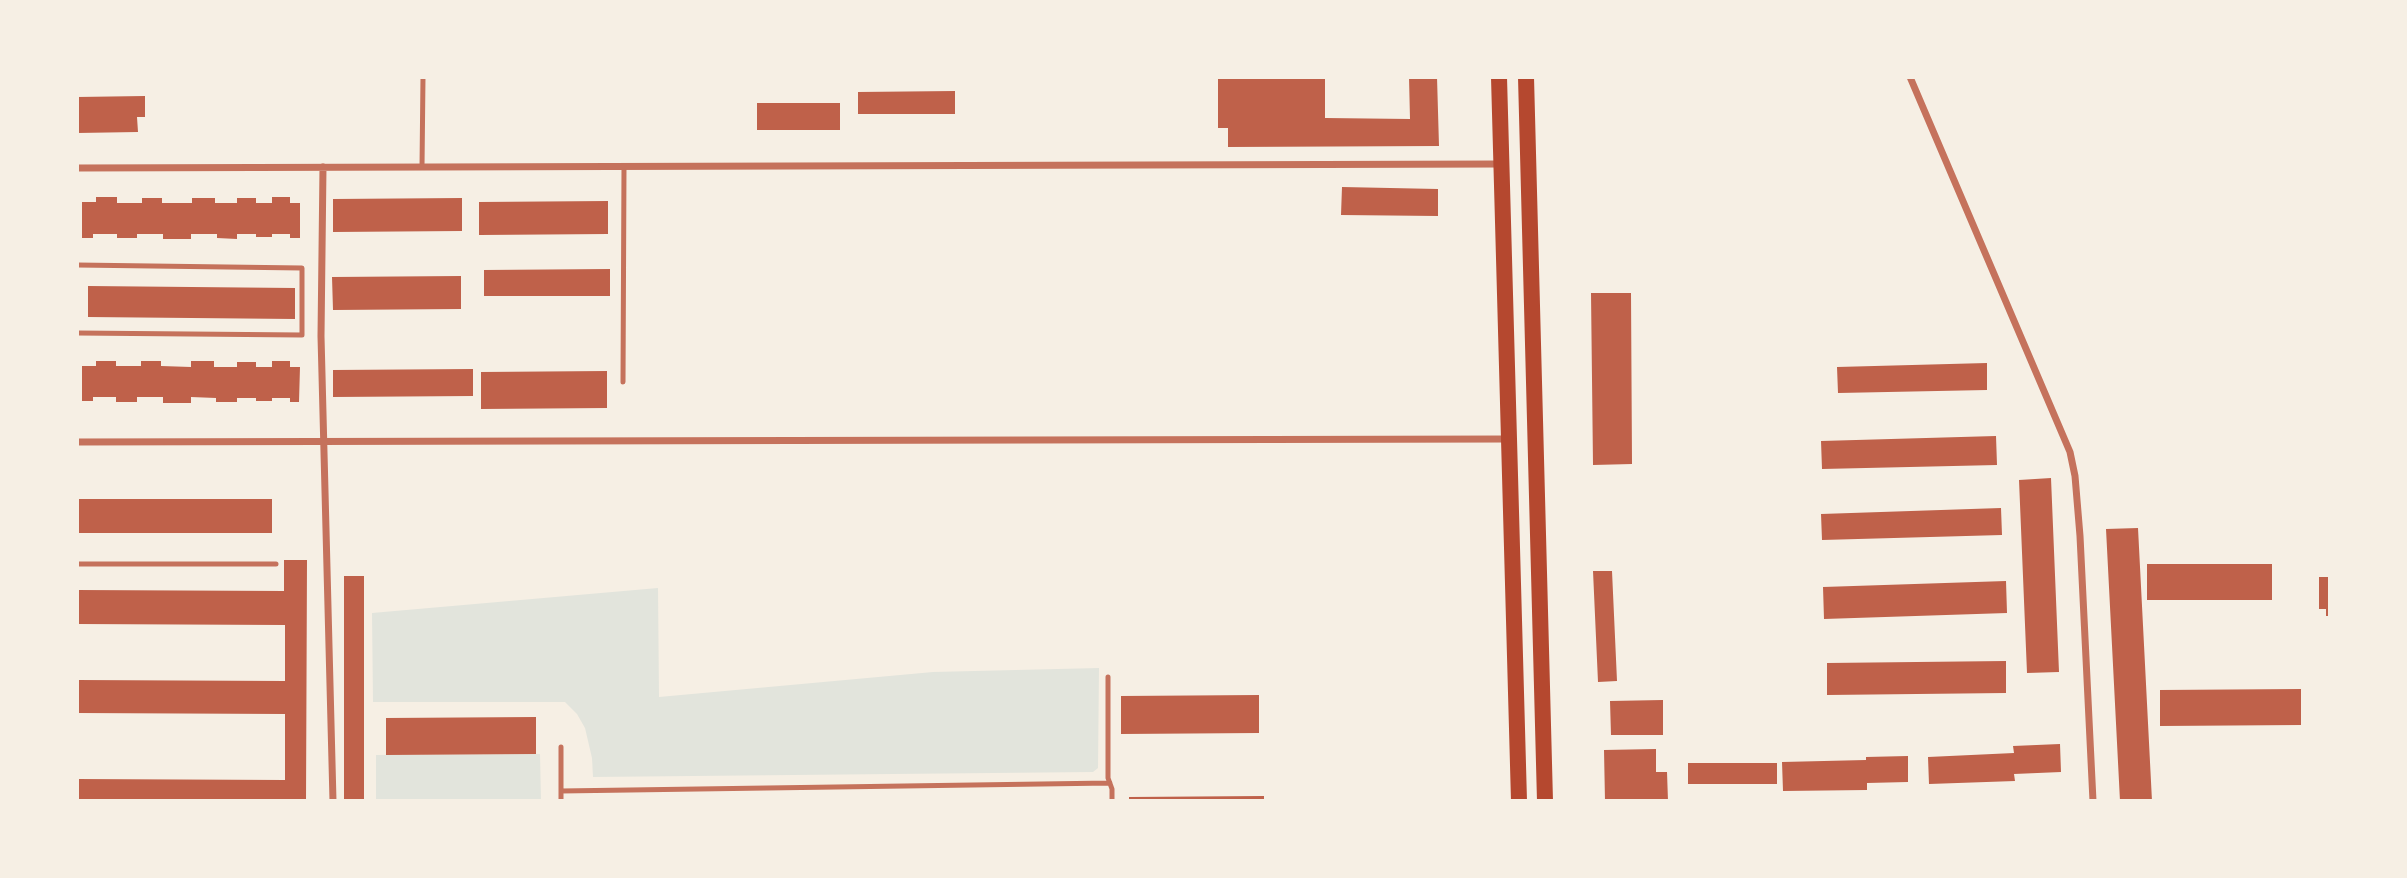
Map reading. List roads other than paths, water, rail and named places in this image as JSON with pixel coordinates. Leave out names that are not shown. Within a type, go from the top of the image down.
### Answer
[{"type":"main road","points":[[1499,77],[1519,801]]},
{"type":"main road","points":[[1526,77],[1545,801]]},
{"type":"street","points":[[1910,77],[2070,452],[2080,536],[2093,801]]},
{"type":"street","points":[[77,168],[1502,164]]},
{"type":"street","points":[[323,167],[321,336],[333,801]]},
{"type":"street","points":[[77,442],[1509,439]]},
{"type":"lane","points":[[422,167],[423,77]]},
{"type":"lane","points":[[623,382],[624,166]]},
{"type":"lane","points":[[77,265],[302,268],[302,335],[77,333]]},
{"type":"lane","points":[[77,564],[276,564]]},
{"type":"lane","points":[[1108,677],[1112,801]]},
{"type":"lane","points":[[561,747],[561,801]]},
{"type":"lane","points":[[561,791],[1110,783]]}]
